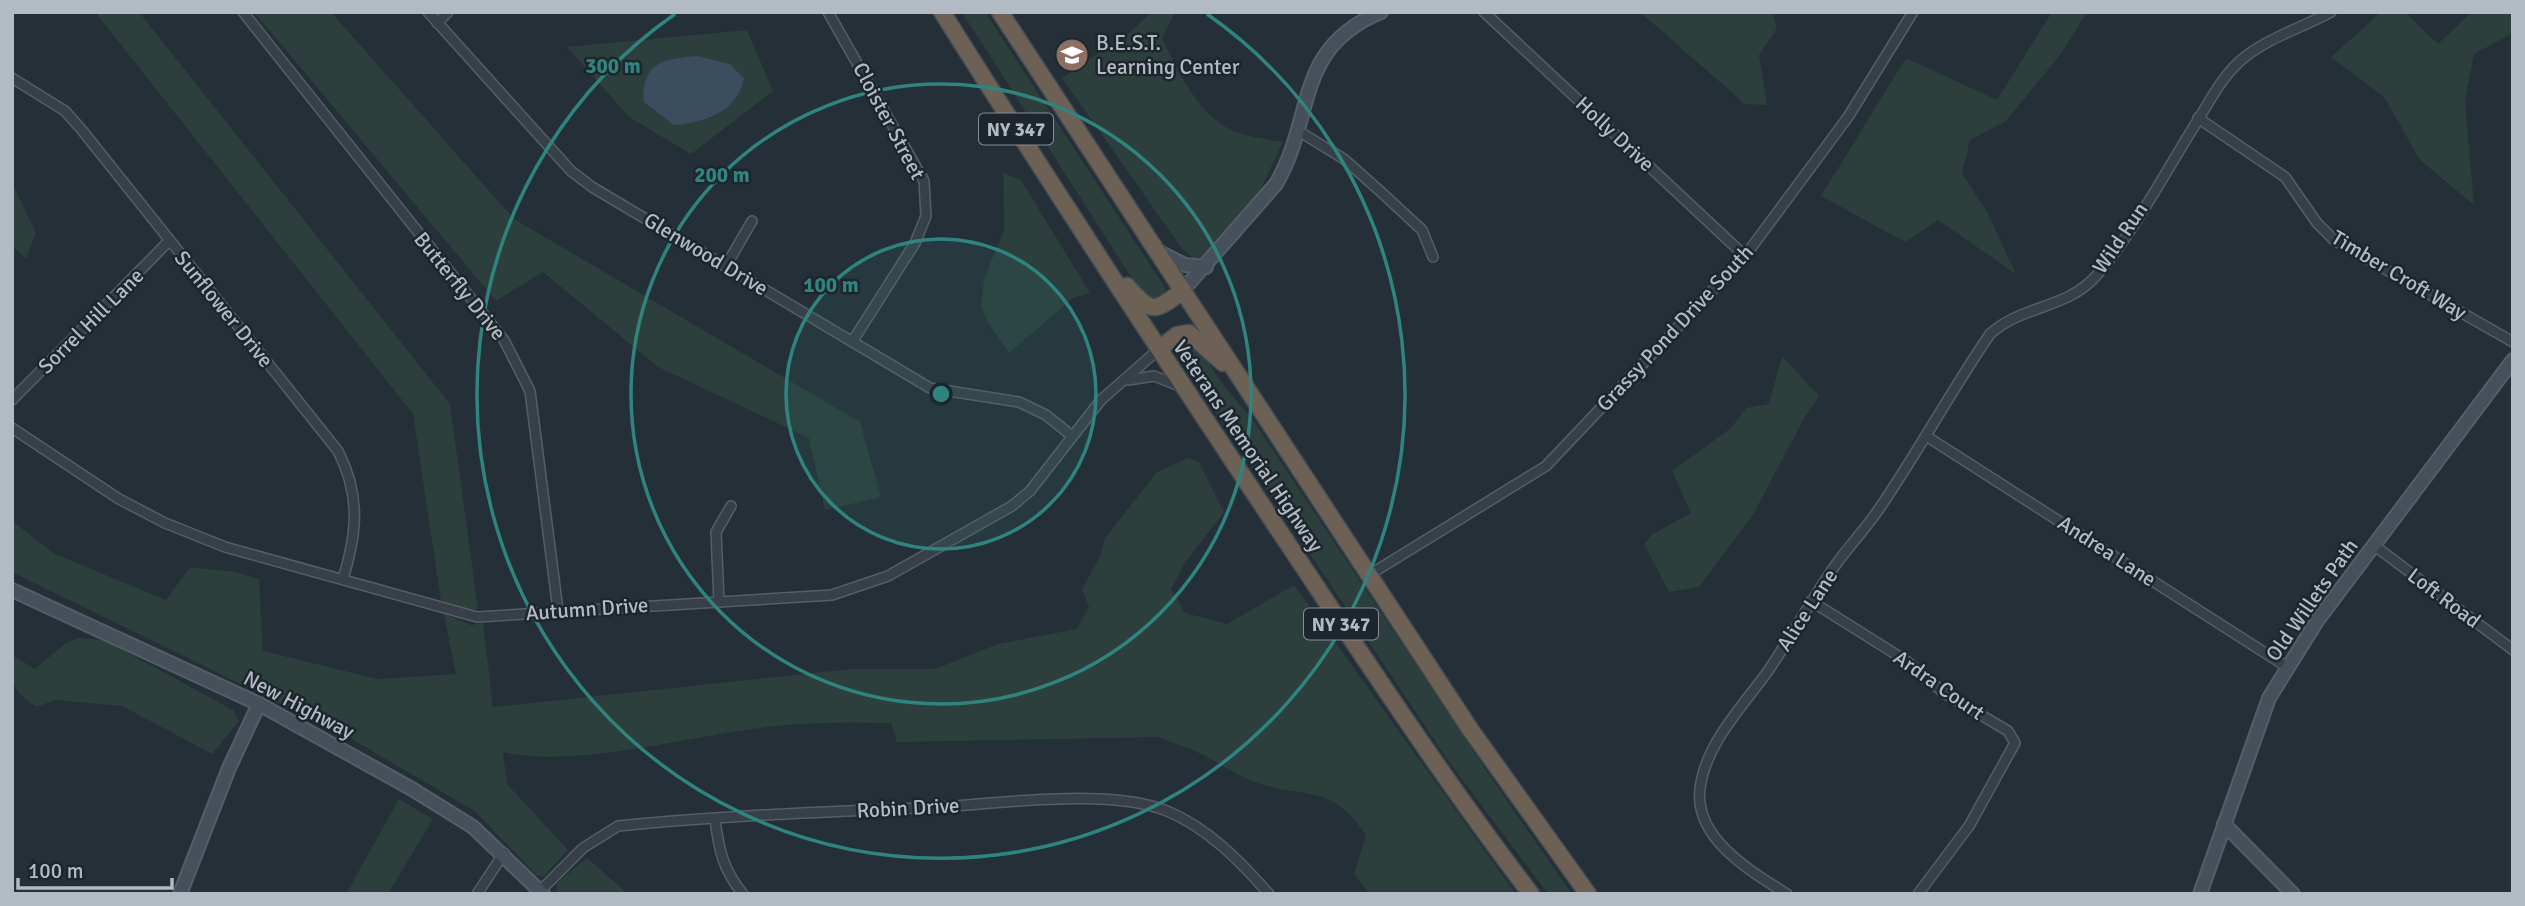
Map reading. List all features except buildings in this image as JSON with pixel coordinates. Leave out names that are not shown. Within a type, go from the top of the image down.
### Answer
[{"type":"highway","name":"Veterans Memorial Highway","points":[[942,12],[1184,388],[1423,745],[1531,894]]},
{"type":"highway","name":"Veterans Memorial Highway","points":[[1000,12],[1498,770],[1588,894]]},
{"type":"highway","points":[[1090,244],[1144,305],[1153,308],[1163,306],[1183,290]]},
{"type":"highway","points":[[1159,349],[1177,335],[1189,333],[1243,382]]},
{"type":"street","name":"Butterfly Drive","points":[[243,12],[504,340],[522,370],[530,391],[558,610]]},
{"type":"street","name":"Glenwood Drive","points":[[428,12],[571,171],[592,187],[727,264],[930,388],[1020,401],[1046,415],[1072,436]]},
{"type":"street","points":[[437,23],[448,12]]},
{"type":"street","name":"Cloister Street","points":[[828,12],[925,181],[926,216],[915,243],[852,342]]},
{"type":"street","points":[[1183,290],[1206,267],[1276,184],[1285,169],[1315,74],[1327,50],[1342,33],[1381,12]]},
{"type":"street","name":"Holly Drive","points":[[1484,12],[1745,256]]},
{"type":"street","name":"Grassy Pond Drive South","points":[[1369,575],[1545,466],[1745,256],[1848,117],[1913,12]]},
{"type":"street","name":"Wild Run","points":[[1926,436],[1976,355],[1998,327],[2005,321],[2033,309],[2063,301],[2082,290],[2097,275],[2230,70],[2266,43],[2331,12]]},
{"type":"street","name":"Sunflower Drive","points":[[12,78],[65,111],[338,451],[355,494],[357,518],[354,543],[343,579]]},
{"type":"street","name":"Timber Croft Way","points":[[2198,118],[2285,177],[2317,223],[2334,240],[2513,342]]},
{"type":"street","points":[[1297,130],[1344,159],[1422,230],[1433,257]]},
{"type":"street","points":[[727,264],[752,221]]},
{"type":"street","name":"Sorrel Hill Lane","points":[[12,400],[169,241]]},
{"type":"street","points":[[1156,251],[1185,265],[1206,267]]},
{"type":"street","name":"Autumn Drive","points":[[12,428],[119,499],[165,523],[225,547],[477,617],[832,595],[888,576],[1012,506],[1030,491],[1101,400],[1159,349]]},
{"type":"street","name":"Old Willets Path","points":[[2200,894],[2269,698],[2287,667],[2317,621],[2513,360]]},
{"type":"street","points":[[1123,381],[1154,376],[1184,388]]},
{"type":"street","name":"Alice Lane","points":[[1787,894],[1750,871],[1721,846],[1708,823],[1699,791],[1707,765],[1729,721],[1768,670],[1811,601],[1877,512],[1926,436]]},
{"type":"street","name":"Andrea Lane","points":[[1926,436],[2287,667]]},
{"type":"street","points":[[719,602],[716,532],[731,506]]},
{"type":"street","name":"Loft Road","points":[[2375,546],[2513,650]]},
{"type":"street","name":"New Highway","points":[[12,590],[259,704],[446,809],[504,853],[542,892]]},
{"type":"street","name":"Ardra Court","points":[[1811,601],[1908,662],[1944,693],[2008,731],[2015,743],[1969,826],[1918,894]]},
{"type":"street","points":[[180,894],[229,768],[259,704]]},
{"type":"street","name":"Robin Drive","points":[[542,892],[583,848],[618,826],[1025,801],[1114,800],[1165,810],[1199,829],[1246,869],[1269,894]]},
{"type":"street","points":[[715,820],[719,855],[729,877],[743,894]]},
{"type":"street","points":[[2224,824],[2293,894]]},
{"type":"street","points":[[477,894],[504,853]]},
{"type":"green space","points":[[95,12],[139,12],[450,404],[478,609],[470,610],[441,601],[413,414]]},
{"type":"green space","points":[[254,12],[331,12],[514,219],[860,422],[881,497],[825,510],[809,438],[658,367],[543,272],[496,301]]},
{"type":"green space","points":[[962,12],[985,12],[1164,286],[1166,293],[1163,300],[1145,299]]},
{"type":"green space","points":[[1152,12],[1175,12],[1162,38],[1194,96],[1216,120],[1245,135],[1283,142],[1256,199],[1197,261],[1183,250],[1062,78],[1130,32]]},
{"type":"green space","points":[[1640,12],[1772,12],[1777,28],[1759,55],[1767,105],[1745,104]]},
{"type":"green space","points":[[2052,12],[2087,12],[2060,55],[2006,121],[1970,140],[1962,173],[1987,212],[2016,274],[1938,220],[1905,242],[1821,196],[1906,58],[1997,100]]},
{"type":"green space","points":[[2381,12],[2405,12],[2438,44],[2472,12],[2513,12],[2513,33],[2474,54],[2465,102],[2474,205],[2420,160],[2384,97],[2331,57]]},
{"type":"green space","points":[[747,30],[773,91],[691,154],[629,117],[567,47]]},
{"type":"green space","points":[[1003,173],[1021,180],[1090,293],[1073,298],[1009,353],[987,321],[981,306],[984,279],[1004,230]]},
{"type":"green space","points":[[12,183],[36,233],[26,259],[12,246]]},
{"type":"green space","points":[[1180,337],[1200,349],[1218,378],[1255,423],[1492,779],[1572,894],[1548,894],[1449,762],[1177,355],[1173,344]]},
{"type":"green space","points":[[1782,356],[1819,396],[1803,420],[1754,513],[1699,587],[1669,592],[1644,544],[1653,534],[1691,513],[1672,471],[1731,428],[1746,408],[1769,404]]},
{"type":"green space","points":[[1188,458],[1199,462],[1224,512],[1185,563],[1171,589],[1185,613],[1227,624],[1294,585],[1516,894],[1370,894],[1354,874],[1366,835],[1340,806],[1315,795],[1252,781],[1199,753],[1158,737],[897,742],[891,723],[814,723],[768,727],[598,754],[532,756],[503,752],[507,784],[568,850],[544,876],[537,876],[476,812],[343,734],[12,572],[12,521],[55,554],[166,600],[190,567],[235,572],[259,579],[263,651],[378,679],[456,674],[444,614],[471,625],[483,623],[493,707],[851,669],[935,669],[998,644],[1077,629],[1089,607],[1082,589],[1100,556],[1105,538],[1157,472]]},
{"type":"green space","points":[[78,638],[104,640],[233,710],[239,721],[212,754],[122,706],[55,700],[37,707],[22,696],[13,680],[12,655],[35,669],[66,643]]},
{"type":"green space","points":[[399,799],[433,819],[388,894],[346,894]]},
{"type":"green space","points":[[587,858],[628,894],[557,894],[556,884]]},
{"type":"water","points":[[697,56],[730,64],[744,79],[734,100],[717,114],[696,122],[674,125],[644,102],[646,78],[657,65],[665,61]]},
{"type":"place","name":"B.E.S.T. Learning Center","points":[[1072,55]]}]
